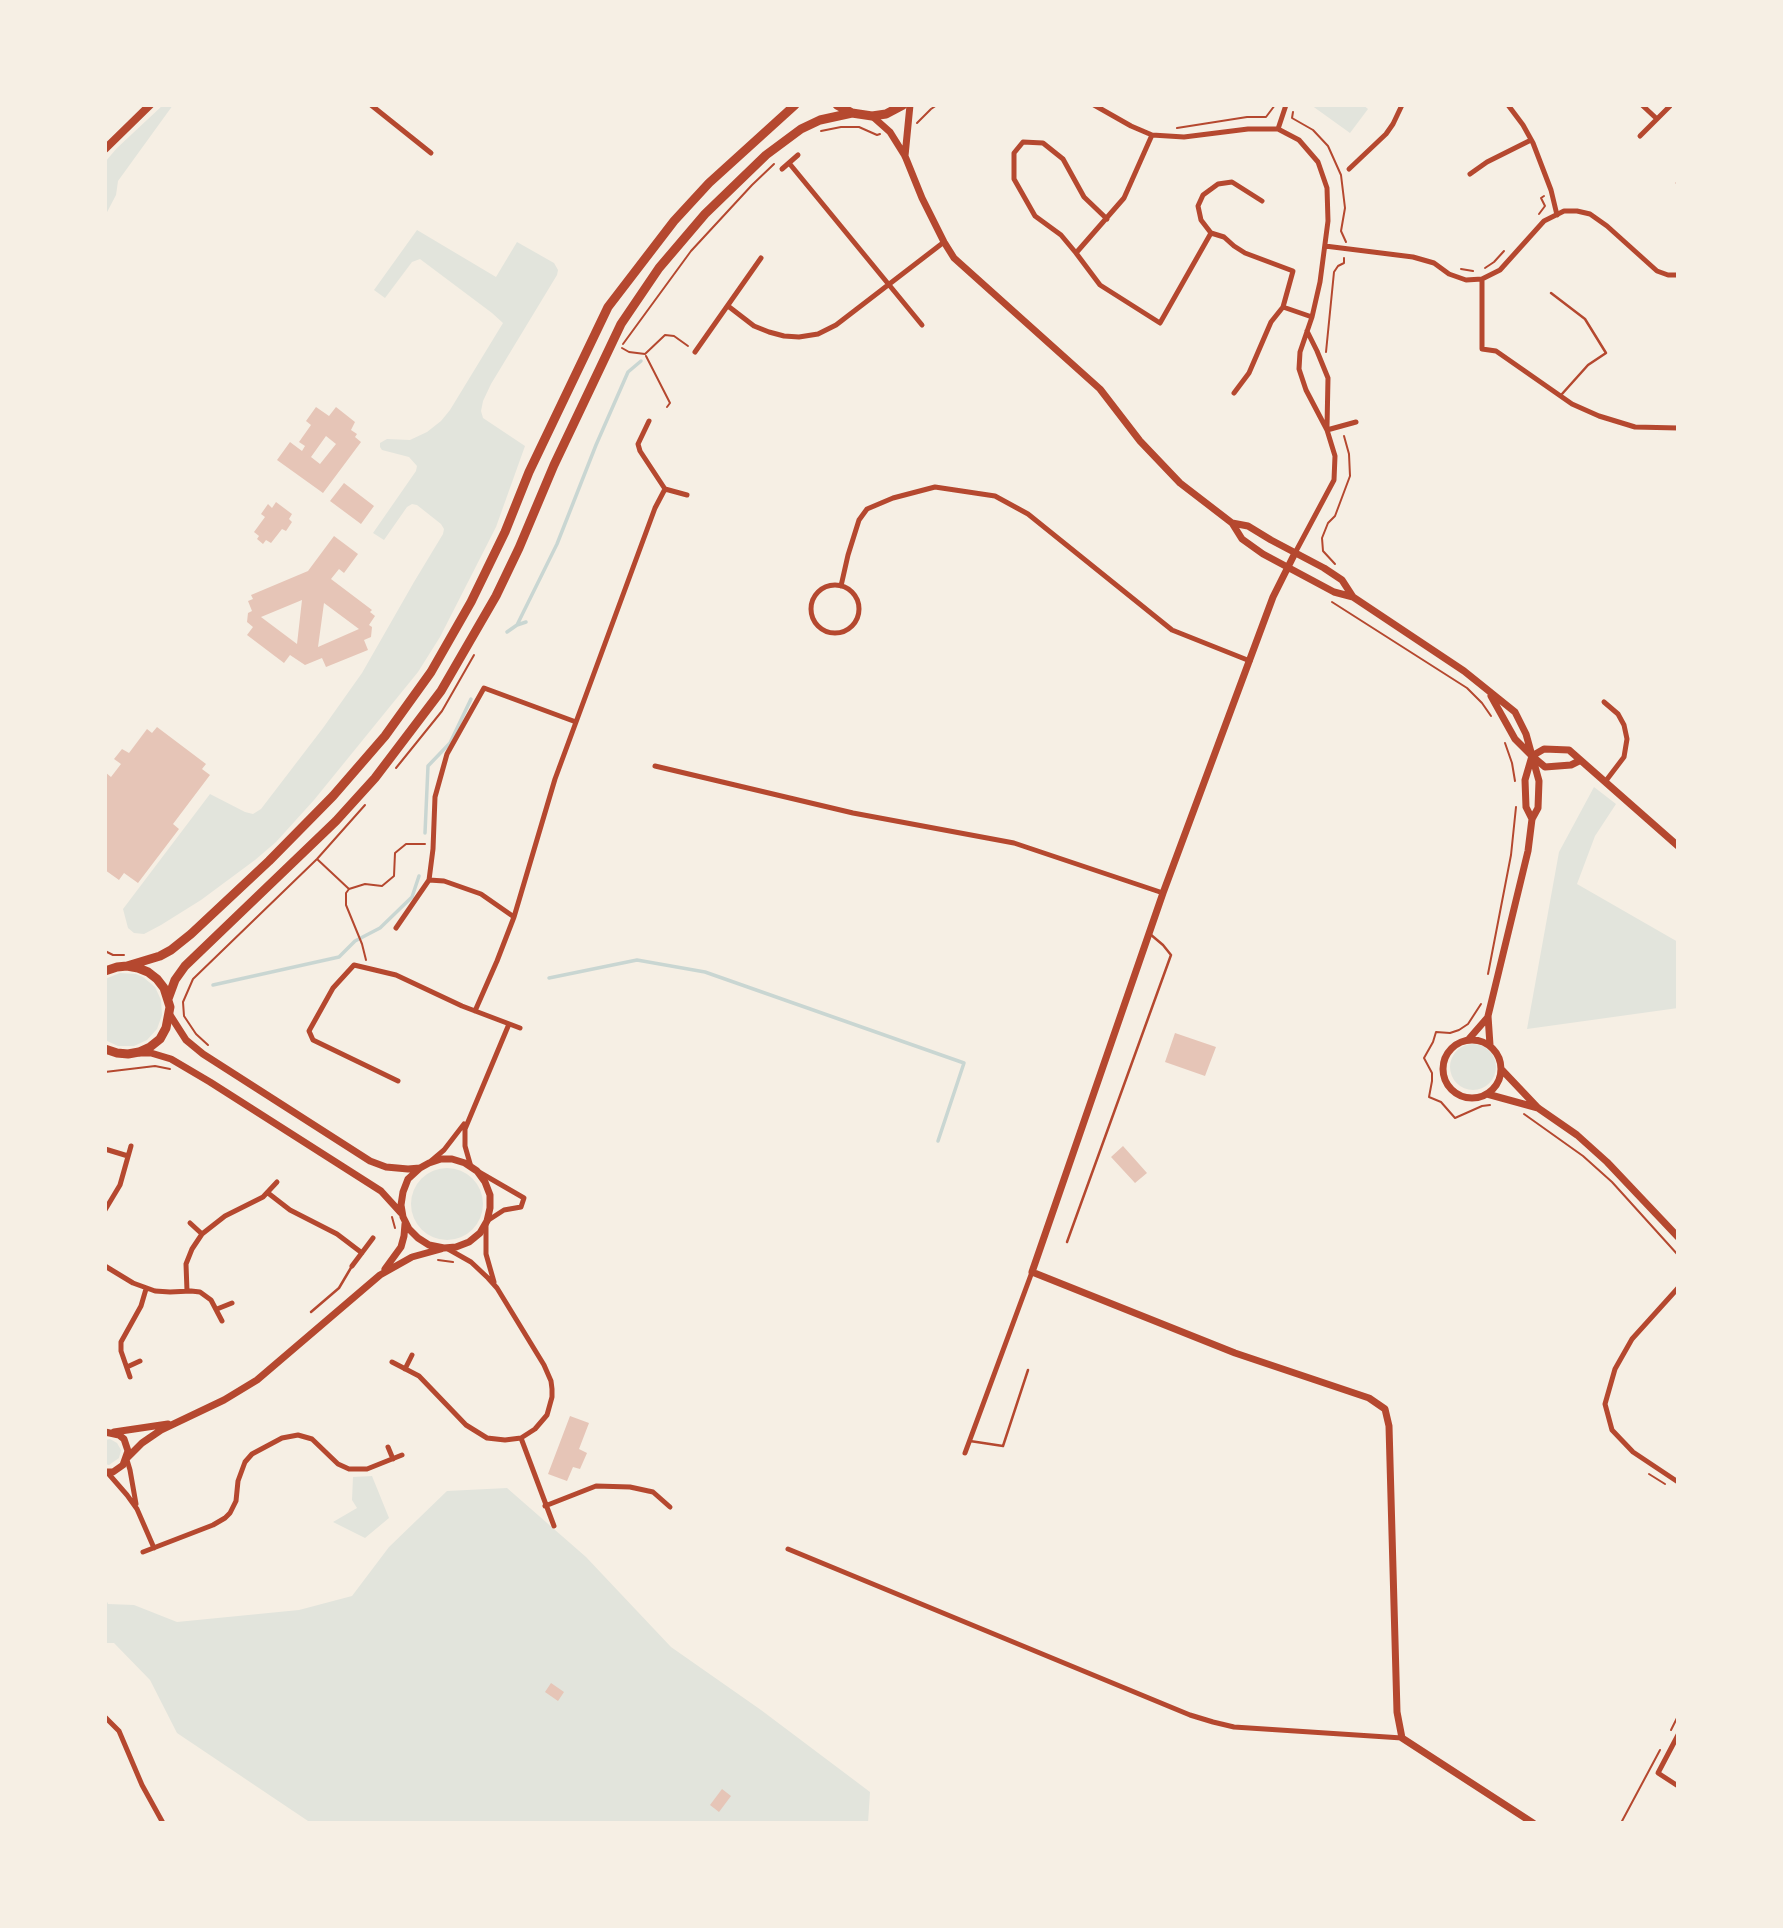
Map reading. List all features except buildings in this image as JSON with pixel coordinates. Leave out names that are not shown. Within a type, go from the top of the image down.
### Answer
[{"type":"main road","points":[[105,149],[150,105]]},
{"type":"main road","points":[[105,971],[160,956],[181,943],[270,861],[334,796],[373,751],[431,672],[471,602],[505,532],[529,472],[608,307],[674,221],[709,183],[795,105]]},
{"type":"main road","points":[[837,105],[852,113],[872,116],[887,114],[903,105]]},
{"type":"main road","points":[[169,999],[175,980],[185,967],[336,821],[375,778],[441,691],[496,596],[621,324],[659,268],[705,214],[766,155],[788,138],[820,120],[852,113]]},
{"type":"main road","points":[[105,1057],[139,1052],[150,1047],[160,1038],[170,1015],[169,999],[164,988],[148,972],[127,966]]},
{"type":"main road","points":[[105,1049],[117,1054]]},
{"type":"street","points":[[371,105],[431,153]]},
{"type":"street","points":[[905,156],[910,105]]},
{"type":"street","points":[[965,1453],[1032,1272],[1163,893],[1273,597],[1334,480],[1335,456],[1299,369],[1300,352],[1321,282],[1328,221],[1327,188],[1318,162],[1299,140],[1278,129],[1248,129],[1184,137],[1152,135],[1094,105]]},
{"type":"street","points":[[1278,129],[1286,105]]},
{"type":"street","points":[[1349,169],[1386,134],[1402,105]]},
{"type":"street","points":[[1508,105],[1531,139],[1551,190],[1557,215]]},
{"type":"street","points":[[1642,105],[1657,119]]},
{"type":"street","points":[[1640,136],[1670,106]]},
{"type":"street","points":[[872,116],[890,132],[905,156],[943,242],[954,258],[1100,390],[1140,441],[1181,483],[1232,523],[1242,539],[1334,592],[1353,597],[1464,671],[1515,712],[1526,734],[1539,781],[1538,807],[1531,820],[1528,851],[1488,1016],[1490,1045]]},
{"type":"street","points":[[1076,253],[1124,198],[1152,135]]},
{"type":"street","points":[[1470,174],[1531,139]]},
{"type":"street","points":[[1107,219],[1084,197],[1063,159],[1043,143],[1023,142],[1014,153],[1014,180],[1035,216],[1061,235],[1100,285],[1160,323],[1211,233]]},
{"type":"street","points":[[782,169],[798,155]]},
{"type":"street","points":[[789,163],[922,325]]},
{"type":"street","points":[[1234,393],[1249,373],[1271,322],[1283,307],[1293,271],[1245,253],[1224,237],[1211,233],[1201,220],[1198,206],[1203,195],[1218,184],[1232,182],[1262,201]]},
{"type":"street","points":[[1325,246],[1413,257],[1434,263],[1449,274],[1465,280],[1482,279],[1500,270],[1544,221],[1564,211],[1577,211],[1590,214],[1607,226],[1657,271],[1678,275]]},
{"type":"street","points":[[728,306],[761,329],[784,336],[818,334],[836,325],[943,242]]},
{"type":"street","points":[[695,352],[761,258]]},
{"type":"street","points":[[1482,279],[1482,349],[1496,351],[1572,404],[1599,416],[1635,427],[1678,428]]},
{"type":"street","points":[[1283,307],[1312,317]]},
{"type":"street","points":[[1307,331],[1328,378],[1326,430]]},
{"type":"street","points":[[649,421],[638,444],[640,451],[665,489],[687,495]]},
{"type":"street","points":[[1326,430],[1356,422]]},
{"type":"street","points":[[841,586],[859,520],[867,509],[935,486],[995,496],[1028,514],[1172,630],[1250,661]]},
{"type":"street","points":[[475,1011],[498,961],[514,917],[555,779],[655,508],[665,489]]},
{"type":"street","points":[[1232,523],[1248,526],[1334,574],[1342,580],[1353,597]]},
{"type":"street","points":[[835,584],[841,586],[854,594],[858,602],[857,617],[846,630],[826,631],[814,621],[811,604],[820,590],[835,584]]},
{"type":"street","points":[[396,928],[429,880],[435,797],[447,754],[484,688],[576,722]]},
{"type":"street","points":[[1488,691],[1515,739],[1532,756],[1545,766],[1571,765],[1579,761]]},
{"type":"street","points":[[1604,702],[1618,714],[1625,725],[1627,739],[1624,757],[1605,782]]},
{"type":"street","points":[[1531,820],[1526,807],[1525,780],[1532,756],[1544,748],[1569,751],[1678,846]]},
{"type":"street","points":[[655,766],[853,813],[1014,843],[1163,893]]},
{"type":"street","points":[[429,880],[444,881],[481,894],[514,917]]},
{"type":"street","points":[[398,1081],[313,1040],[309,1031],[332,988],[354,965],[396,975],[520,1028]]},
{"type":"street","points":[[170,1015],[186,1040],[203,1054],[370,1161],[393,1168],[420,1168]]},
{"type":"street","points":[[1467,1041],[1488,1016]]},
{"type":"street","points":[[496,1288],[485,1245],[490,1195],[485,1182],[466,1154],[464,1139],[468,1120],[509,1024]]},
{"type":"street","points":[[1467,1041],[1481,1041],[1490,1045],[1500,1060],[1502,1070],[1494,1087],[1487,1094],[1478,1097],[1459,1095],[1451,1089],[1443,1072],[1448,1053],[1454,1046],[1467,1041]]},
{"type":"street","points":[[139,1052],[171,1059],[210,1082],[381,1191],[397,1207],[409,1229],[418,1238],[471,1262],[496,1288],[544,1364],[551,1381],[552,1398],[547,1415],[535,1429],[513,1440],[487,1438],[473,1430],[452,1411],[423,1380],[392,1362]]},
{"type":"street","points":[[1502,1070],[1538,1108],[1577,1135],[1607,1162],[1678,1237]]},
{"type":"street","points":[[1487,1094],[1538,1108]]},
{"type":"street","points":[[429,1163],[444,1150],[468,1120]]},
{"type":"street","points":[[105,1210],[120,1185],[131,1146]]},
{"type":"street","points":[[105,1149],[128,1156]]},
{"type":"street","points":[[106,1472],[119,1469],[142,1443],[172,1424],[212,1406],[257,1380],[380,1275],[412,1257],[469,1242],[480,1233],[487,1222],[504,1210],[521,1207],[524,1198],[465,1163],[441,1159],[429,1163],[408,1180],[401,1205],[404,1236],[401,1247],[380,1275]]},
{"type":"street","points":[[187,1291],[187,1264],[192,1249],[202,1234],[225,1216],[257,1201],[276,1182]]},
{"type":"street","points":[[268,1192],[290,1210],[337,1234],[362,1253]]},
{"type":"street","points":[[190,1223],[202,1234]]},
{"type":"street","points":[[352,1266],[373,1238]]},
{"type":"street","points":[[105,1266],[146,1289],[163,1292],[195,1291],[204,1294],[211,1300],[222,1321]]},
{"type":"street","points":[[1032,1272],[1235,1353],[1369,1398],[1385,1409],[1389,1426],[1398,1712],[1402,1738]]},
{"type":"street","points":[[1678,1288],[1632,1339],[1615,1369],[1605,1404],[1612,1430],[1633,1452],[1678,1482]]},
{"type":"street","points":[[130,1377],[121,1351],[121,1342],[138,1313],[146,1289]]},
{"type":"street","points":[[217,1310],[232,1303]]},
{"type":"street","points":[[405,1369],[412,1355]]},
{"type":"street","points":[[127,1367],[140,1361]]},
{"type":"street","points":[[105,1424],[110,1432],[124,1439],[127,1445],[127,1459],[137,1508],[154,1548]]},
{"type":"street","points":[[110,1432],[172,1424]]},
{"type":"street","points":[[143,1552],[225,1518],[236,1501],[238,1480],[245,1462],[252,1454],[282,1438],[298,1435],[312,1439],[338,1464],[349,1469],[367,1469],[402,1455]]},
{"type":"street","points":[[520,1438],[554,1526]]},
{"type":"street","points":[[388,1447],[393,1459]]},
{"type":"street","points":[[106,1472],[137,1508]]},
{"type":"street","points":[[545,1506],[596,1486],[630,1487],[653,1492],[670,1507]]},
{"type":"street","points":[[788,1549],[1202,1718],[1234,1727],[1402,1738],[1533,1823]]},
{"type":"street","points":[[105,1717],[119,1731],[142,1786],[163,1823]]},
{"type":"street","points":[[1678,1735],[1658,1773],[1678,1786]]},
{"type":"lane","points":[[1551,293],[1585,319],[1606,353],[1588,365],[1560,396]]},
{"type":"lane","points":[[1068,1242],[1171,955],[1163,944],[1150,934]]},
{"type":"lane","points":[[311,1312],[339,1289],[352,1266]]},
{"type":"lane","points":[[969,1441],[1003,1446],[1028,1370]]},
{"type":"path","points":[[1172,128],[1247,117],[1266,117],[1275,105]]},
{"type":"path","points":[[1294,105],[1292,118],[1313,130],[1328,146],[1341,175],[1345,208],[1340,230],[1346,240],[1344,263],[1334,272],[1326,357]]},
{"type":"path","points":[[645,355],[665,335],[674,336],[695,352]]},
{"type":"path","points":[[621,348],[645,355]]},
{"type":"path","points":[[645,355],[670,403],[667,407]]},
{"type":"path","points":[[1334,574],[1338,566],[1323,551],[1321,538],[1328,523],[1335,516],[1350,476],[1349,454],[1341,426]]},
{"type":"path","points":[[1326,598],[1467,688],[1495,722]]},
{"type":"path","points":[[1506,742],[1516,787]]},
{"type":"path","points":[[1488,975],[1511,855],[1517,799]]},
{"type":"path","points":[[368,969],[362,944],[346,905],[345,898],[349,889],[365,884],[382,886],[394,876],[395,853],[406,844],[433,845]]},
{"type":"path","points":[[317,859],[349,889]]},
{"type":"path","points":[[105,951],[113,955],[128,955]]},
{"type":"path","points":[[1481,1004],[1468,1024],[1459,1030],[1450,1033],[1436,1032],[1424,1058],[1432,1073],[1429,1097],[1441,1102],[1455,1118],[1482,1106],[1491,1105]]},
{"type":"path","points":[[105,1072],[155,1066],[178,1073]]},
{"type":"path","points":[[1516,1109],[1583,1156],[1612,1182],[1678,1255]]},
{"type":"path","points":[[388,1210],[396,1228]]},
{"type":"path","points":[[437,1261],[458,1264]]},
{"type":"path","points":[[1649,1474],[1669,1487]]},
{"type":"path","points":[[1670,1732],[1678,1716]]},
{"type":"path","points":[[1621,1823],[1664,1742]]},
{"type":"shaded area","points":[[163,105],[173,105],[118,181],[116,195],[105,216],[105,162]]},
{"type":"shaded area","points":[[1311,105],[1363,105],[1368,109],[1350,133]]},
{"type":"shaded area","points":[[417,230],[496,277],[517,242],[554,263],[558,270],[483,401],[483,418],[525,446],[496,527],[440,637],[418,672],[314,800],[276,842],[201,900],[144,934],[134,933],[128,928],[123,909],[210,794],[245,812],[253,814],[261,809],[362,673],[443,534],[441,524],[412,504],[407,507],[384,540],[373,533],[417,466],[409,457],[382,450],[380,443],[387,439],[410,440],[441,421],[503,323],[420,259],[412,262],[385,298],[374,290]]},
{"type":"shaded area","points":[[1594,787],[1616,804],[1595,836],[1577,884],[1678,942],[1678,1008],[1527,1029],[1559,852]]},
{"type":"shaded area","points":[[120,973],[143,977],[155,987],[161,1000],[162,1015],[157,1029],[147,1040],[134,1046],[118,1046],[105,1040],[105,979]]},
{"type":"shaded area","points":[[1473,1044],[1489,1051],[1496,1067],[1489,1083],[1473,1090],[1457,1083],[1450,1067],[1457,1051]]},
{"type":"shaded area","points":[[447,1168],[467,1174],[477,1184],[483,1204],[477,1224],[467,1234],[447,1240],[427,1234],[417,1224],[411,1204],[417,1184],[427,1174]]},
{"type":"shaded area","points":[[110,1439],[117,1443],[121,1450],[119,1458],[109,1465],[105,1464],[105,1440]]},
{"type":"shaded area","points":[[372,1476],[389,1518],[365,1538],[333,1522],[357,1508],[352,1500],[353,1477]]},
{"type":"shaded area","points":[[507,1488],[586,1557],[671,1647],[870,1792],[868,1823],[311,1823],[177,1733],[150,1680],[114,1643],[105,1643],[105,1597],[108,1604],[134,1605],[177,1622],[299,1610],[352,1596],[389,1547],[447,1491]]},
{"type":"waterway","points":[[517,625],[557,544],[628,372],[641,361]]},
{"type":"waterway","points":[[507,632],[526,622]]},
{"type":"waterway","points":[[425,833],[428,766],[450,743],[471,699]]},
{"type":"waterway","points":[[213,985],[339,957],[355,941],[380,928],[412,897],[419,876]]},
{"type":"waterway","points":[[549,978],[637,960],[705,972],[964,1063],[938,1141]]}]
